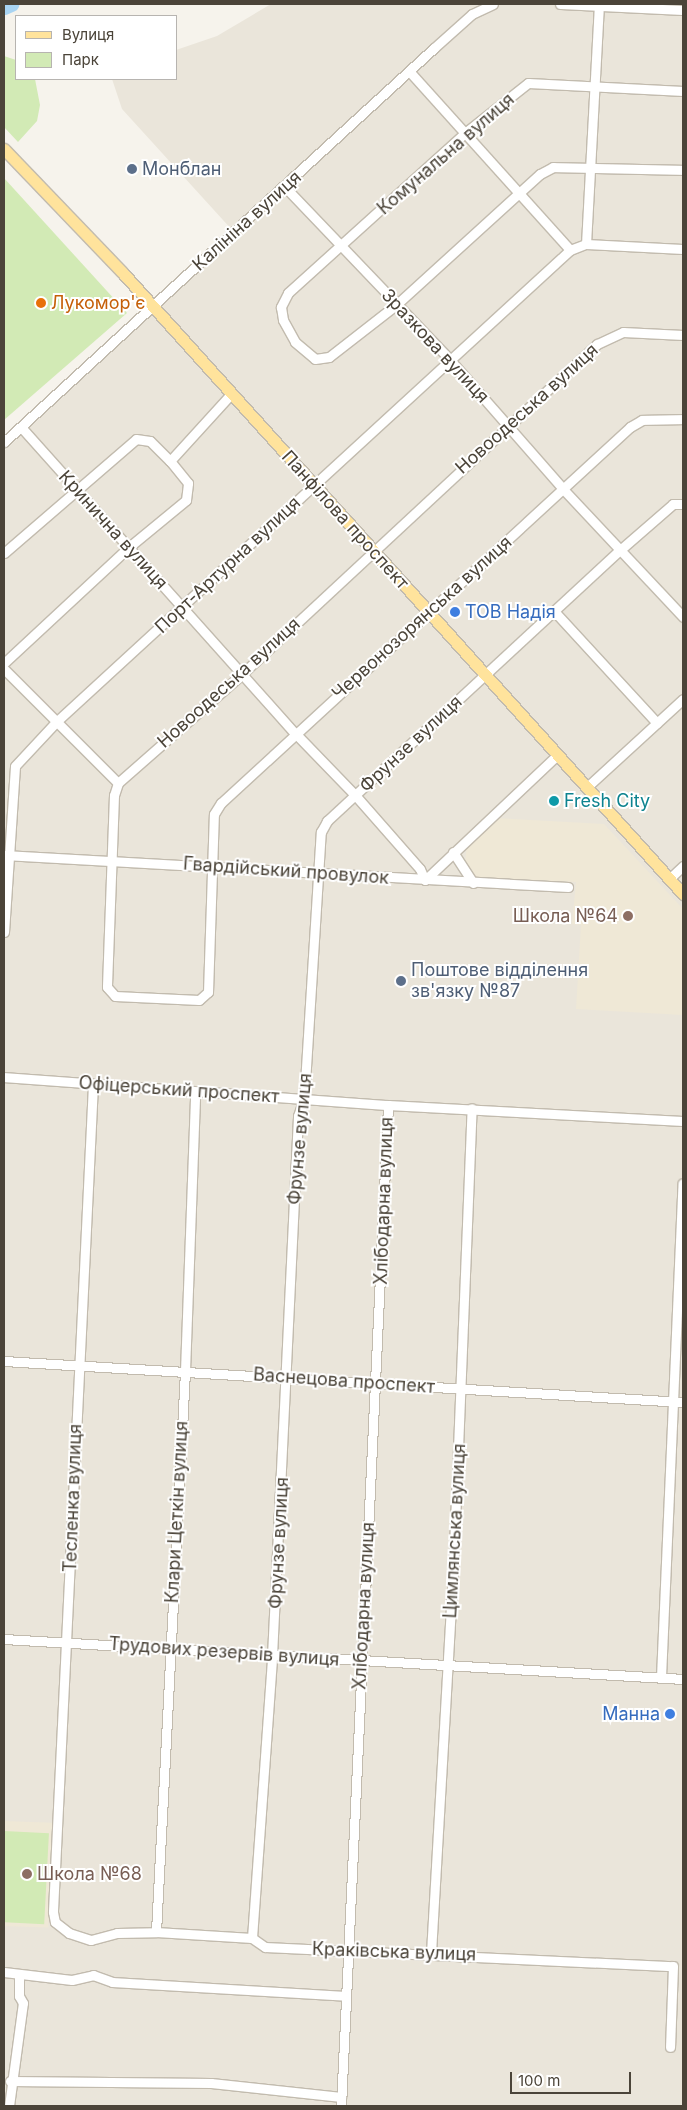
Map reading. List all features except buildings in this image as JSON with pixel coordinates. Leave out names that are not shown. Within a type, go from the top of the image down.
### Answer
[{"type":"main road","name":"Панфілова проспект","points":[[4,148],[153,307],[373,550],[427,613],[683,894]]},
{"type":"street","name":"Калініна вулиця","points":[[4,442],[286,187],[472,14],[493,4]]},
{"type":"street","points":[[560,4],[683,10]]},
{"type":"street","points":[[586,244],[599,6]]},
{"type":"street","points":[[410,72],[466,132],[570,250]]},
{"type":"street","name":"Комунальна вулиця","points":[[397,304],[329,357],[315,359],[295,342],[283,320],[281,307],[288,293],[466,132],[528,83],[683,91]]},
{"type":"street","points":[[397,304],[519,192],[553,167],[683,170]]},
{"type":"street","name":"Зразкова вулиця","points":[[286,187],[452,362],[563,489],[683,617]]},
{"type":"street","name":"Порт-Артурна вулиця","points":[[4,932],[6,855],[16,766],[56,722],[452,362],[570,250],[586,244],[683,249]]},
{"type":"street","name":"Новоодеська вулиця","points":[[118,783],[242,674],[373,550],[597,344],[612,335],[623,332],[683,335]]},
{"type":"street","points":[[170,461],[231,394]]},
{"type":"street","name":"Червонозорянська вулиця","points":[[212,865],[214,814],[221,803],[630,427],[642,420],[683,419]]},
{"type":"street","name":"Кринична вулиця","points":[[21,427],[295,733],[356,795],[420,869],[425,880]]},
{"type":"street","points":[[4,553],[76,488],[136,439],[150,441],[188,483],[186,500],[129,547],[4,663]]},
{"type":"street","name":"Фрунзе вулиця","points":[[252,1938],[272,1656],[287,1377],[298,1116],[304,1099],[317,872],[323,827],[620,550],[673,504],[683,504]]},
{"type":"street","points":[[554,611],[657,723]]},
{"type":"street","points":[[4,669],[118,783],[114,795],[107,988],[115,996],[199,1000],[208,992],[212,865]]},
{"type":"street","points":[[587,787],[683,698]]},
{"type":"street","points":[[425,880],[557,755]]},
{"type":"street","points":[[453,852],[473,883]]},
{"type":"street","name":"Гвардійський провулок","points":[[6,855],[212,865],[473,883],[568,887]]},
{"type":"street","points":[[669,878],[683,866]]},
{"type":"street","name":"Офіцерський проспект","points":[[4,1077],[388,1105],[472,1108],[683,1122]]},
{"type":"street","name":"Тесленка вулиця","points":[[53,1912],[93,1084]]},
{"type":"street","name":"Клари Цеткін вулиця","points":[[156,1932],[168,1650],[185,1371],[195,1092]]},
{"type":"street","name":"Хлібодарна вулиця","points":[[341,2102],[361,1661],[377,1382],[388,1105]]},
{"type":"street","name":"Цимлянська вулиця","points":[[431,1953],[449,1666],[462,1389],[472,1108]]},
{"type":"street","points":[[661,1677],[683,1183]]},
{"type":"street","name":"Васнецова проспект","points":[[4,1361],[78,1367],[377,1382],[683,1402]]},
{"type":"street","name":"Трудових резервів вулиця","points":[[4,1639],[683,1679]]},
{"type":"street","name":"Краківська вулиця","points":[[53,1912],[55,1922],[64,1930],[90,1940],[117,1933],[156,1932],[252,1938],[264,1946],[347,1952],[431,1953],[673,1966],[670,2047]]},
{"type":"street","points":[[4,1972],[72,1980],[93,1975],[112,1982],[346,1996]]},
{"type":"street","points":[[9,2106],[10,2080],[23,2003],[19,1996],[19,1974]]},
{"type":"street","points":[[10,2080],[211,2083],[341,2102]]},
{"type":"shaded area","points":[[271,4],[482,4],[471,9],[233,231],[122,109],[112,80],[178,80],[178,49],[217,36]]},
{"type":"shaded area","points":[[501,4],[683,4],[683,2106],[4,2106],[4,451],[476,16]]},
{"type":"shaded area","name":"Школа №64","points":[[495,818],[604,824],[683,909],[683,1015],[576,1009],[581,925],[572,924],[576,882],[464,877],[467,842]]},
{"type":"shaded area","name":"Школа №68","points":[[4,1821],[52,1823],[48,1928],[4,1926]]},
{"type":"green space","points":[[4,56],[15,60],[15,80],[35,80],[40,105],[37,121],[18,142],[4,127]]},
{"type":"green space","points":[[4,178],[127,313],[4,420]]},
{"type":"green space","name":"Школа №68","points":[[4,1831],[49,1833],[44,1924],[4,1922]]},
{"type":"waterway","points":[[4,7],[11,4]]},
{"type":"place","name":"Монблан","points":[[132,169]]},
{"type":"place","name":"Лукомор'є","points":[[41,303]]},
{"type":"place","name":"ТОВ Надія","points":[[455,612]]},
{"type":"place","name":"Fresh City","points":[[554,801]]},
{"type":"place","name":"Школа №64","points":[[628,916]]},
{"type":"place","name":"Поштове відділення зв'язку №87","points":[[401,981]]},
{"type":"place","name":"Манна","points":[[670,1714]]},
{"type":"place","name":"Школа №68","points":[[27,1874]]}]
